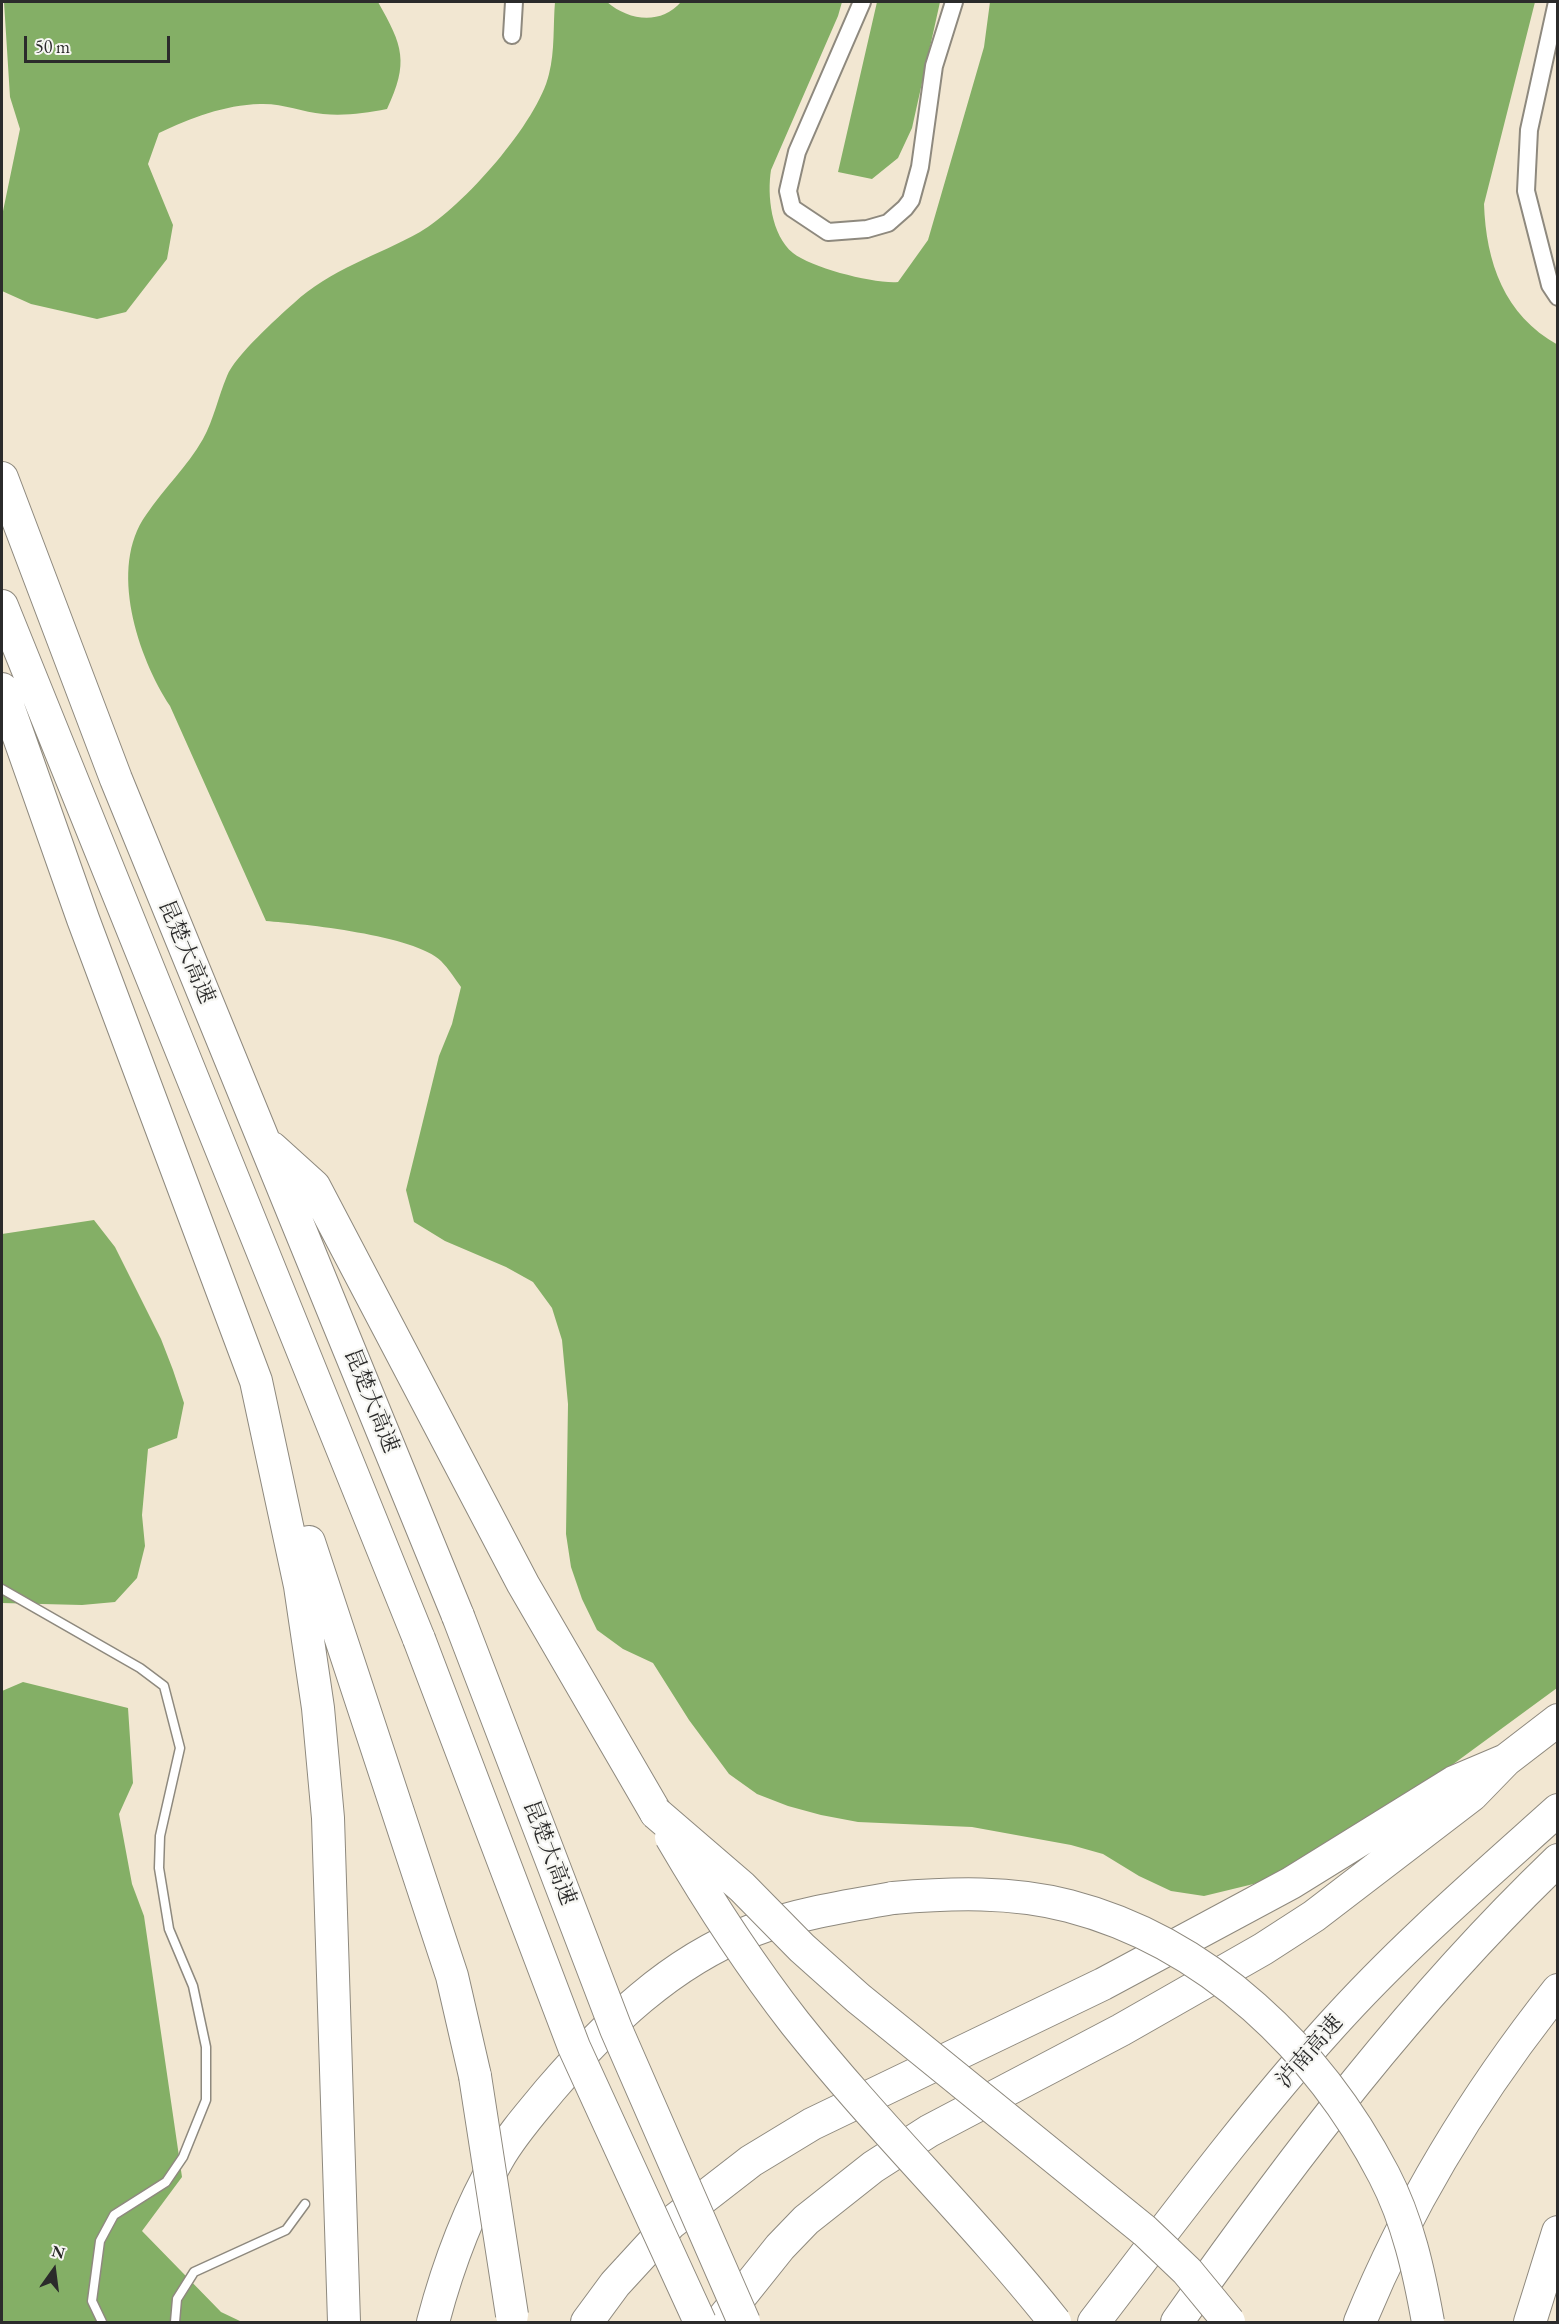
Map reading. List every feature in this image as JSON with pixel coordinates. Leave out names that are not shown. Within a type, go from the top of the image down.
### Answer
[{"type":"highway","name":"昆楚大高速","points":[[2,478],[116,779],[178,934],[267,1144],[458,1616],[616,2029],[744,2322]]},
{"type":"highway","name":"昆楚大高速","points":[[2,606],[419,1640],[574,2047],[700,2322]]},
{"type":"highway","points":[[2,689],[83,919],[256,1381],[452,1976],[475,2076],[513,2322]]},
{"type":"highway","points":[[267,1144],[314,1186],[523,1584],[720,1920],[790,2015],[1055,2322]]},
{"type":"highway","points":[[256,1381],[300,1586],[318,1708],[328,1818],[344,2322]]},
{"type":"highway","points":[[720,2322],[780,2247],[829,2201],[929,2131],[1121,2030],[1263,1949],[1314,1916],[1472,1795],[1506,1760],[1557,1720]]},
{"type":"highway","points":[[587,2322],[642,2253],[671,2223],[751,2161],[812,2124],[1103,1984],[1301,1878],[1454,1782],[1506,1760]]},
{"type":"highway","name":"泸南高速","points":[[1094,2322],[1234,2139],[1332,2025],[1423,1932],[1557,1810]]},
{"type":"highway","points":[[656,1813],[742,1887],[802,1948],[858,1998],[1145,2231],[1187,2271],[1229,2322]]},
{"type":"highway","points":[[1177,2322],[1270,2190],[1373,2060],[1514,1902],[1557,1860]]},
{"type":"highway","points":[[433,2322],[454,2247],[499,2157],[547,2094],[631,2006],[669,1974],[751,1931],[844,1906],[940,1894],[1014,1897],[1068,1906],[1122,1924],[1190,1959],[1238,1993],[1282,2031],[1322,2077],[1384,2175],[1407,2231],[1428,2322]]},
{"type":"highway","points":[[1360,2322],[1414,2205],[1442,2156],[1488,2082],[1557,1990]]},
{"type":"highway","points":[[1530,2322],[1557,2232]]},
{"type":"street","points":[[512,35],[514,2]]},
{"type":"street","points":[[862,2],[797,152],[788,191],[792,208],[828,232],[867,229],[888,223],[911,200],[920,167],[934,66],[954,2]]},
{"type":"street","points":[[1557,2],[1529,130],[1526,190],[1550,285],[1557,297]]},
{"type":"lane","points":[[2,1589],[140,1668],[164,1686],[180,1749],[160,1836],[159,1868],[169,1929],[193,1986],[206,2047],[206,2100],[183,2157],[166,2182],[114,2216],[100,2241],[92,2301],[102,2322]]},
{"type":"lane","points":[[175,2322],[177,2299],[194,2272],[286,2230],[305,2204]]},
{"type":"green space","points":[[4,2],[378,2],[398,43],[400,66],[398,79],[387,109],[331,115],[276,105],[247,105],[208,113],[159,133],[148,164],[173,225],[167,259],[126,312],[97,319],[31,304],[2,291],[2,216],[20,129],[10,97]]},
{"type":"green space","points":[[555,2],[607,2],[625,13],[645,18],[664,14],[681,2],[842,2],[771,170],[772,214],[786,245],[802,259],[844,274],[898,282],[928,240],[984,47],[990,2],[1535,2],[1484,204],[1489,246],[1502,285],[1511,302],[1524,318],[1539,333],[1558,345],[1557,1688],[1291,1883],[1270,1880],[1204,1896],[1171,1891],[1139,1876],[1103,1854],[1071,1845],[972,1827],[858,1822],[821,1815],[757,1794],[729,1774],[689,1720],[653,1663],[623,1649],[597,1630],[582,1599],[571,1567],[566,1534],[568,1404],[562,1340],[552,1308],[533,1282],[506,1267],[445,1241],[414,1222],[406,1190],[439,1056],[452,1024],[461,987],[441,961],[428,952],[408,944],[358,932],[266,921],[170,706],[147,663],[138,638],[128,586],[129,560],[135,536],[146,515],[203,439],[231,368],[257,338],[308,291],[338,272],[420,232],[457,204],[477,184],[515,138],[542,94],[552,56]]},
{"type":"green space","points":[[877,2],[940,2],[912,128],[898,158],[872,179],[838,172]]},
{"type":"green space","points":[[94,1220],[115,1247],[161,1339],[173,1370],[184,1403],[177,1438],[148,1449],[142,1515],[145,1546],[137,1578],[115,1602],[82,1605],[2,1603],[2,1234]]},
{"type":"green space","points":[[23,1682],[128,1708],[133,1783],[119,1814],[132,1884],[144,1916],[182,2177],[142,2231],[221,2312],[242,2322],[2,2322],[2,1691]]}]
